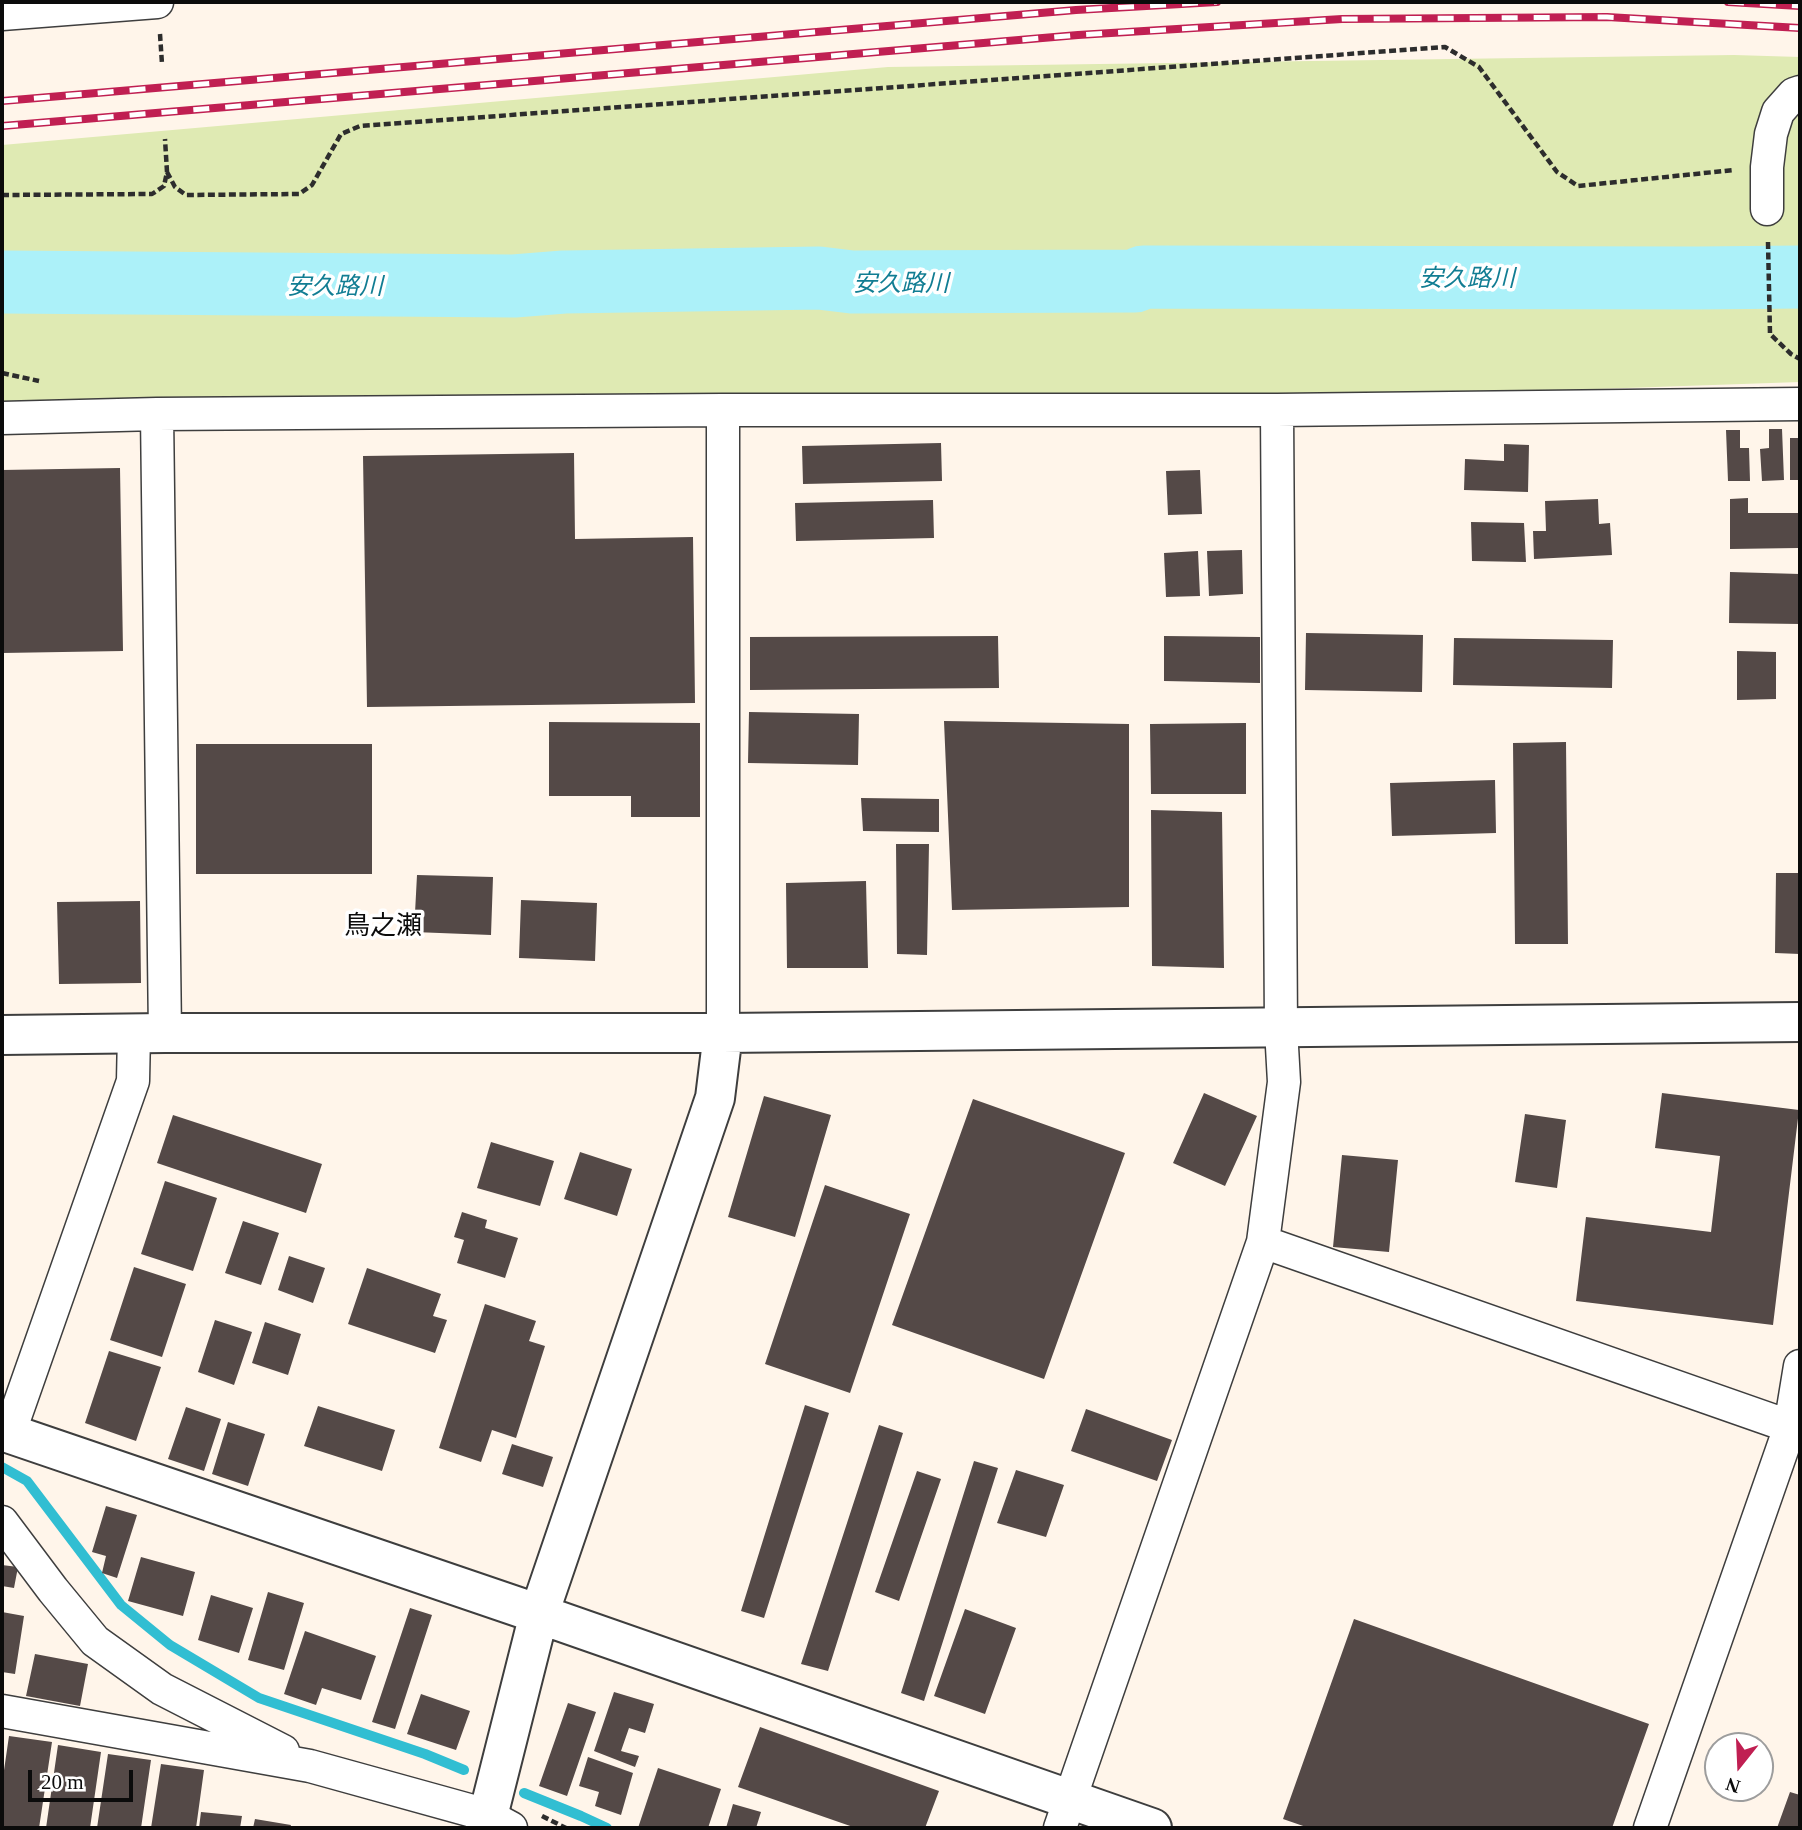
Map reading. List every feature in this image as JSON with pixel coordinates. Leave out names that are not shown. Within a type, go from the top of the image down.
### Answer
[{"type":"street","points":[[2,14],[156,2]]},
{"type":"street","points":[[1767,209],[1767,167],[1771,134],[1779,111],[1794,94],[1800,92]]},
{"type":"street","points":[[2,418],[158,414],[1277,410],[1800,404]]},
{"type":"street","points":[[2,1712],[310,1766],[494,1824],[539,1614],[715,1098],[723,1033],[723,410]]},
{"type":"street","points":[[1065,1814],[1263,1242],[1283,1082],[1280,1029],[1277,410]]},
{"type":"street","points":[[158,414],[150,1033],[5,1432],[539,1614],[1065,1814],[1152,1828]]},
{"type":"street","points":[[2,1035],[723,1033],[1800,1023]]},
{"type":"street","points":[[1263,1242],[1795,1429]]},
{"type":"street","points":[[1650,1828],[1795,1429],[1800,1366]]},
{"type":"street","points":[[2,1522],[52,1590],[95,1641],[162,1689],[310,1766]]},
{"type":"path","points":[[167,172],[175,187],[186,195],[299,194],[312,185],[341,134],[360,126],[1445,47],[1479,67],[1557,172],[1578,186],[1767,167]]},
{"type":"path","points":[[2,195],[152,194],[163,186],[167,172],[165,139]]},
{"type":"path","points":[[1767,209],[1770,334],[1800,359]]},
{"type":"path","points":[[541,1816],[566,1828]]},
{"type":"green space","points":[[1734,55],[1800,57],[1800,382],[1219,402],[2,419],[2,145],[888,67]]},
{"type":"building","points":[[1769,429],[1782,429],[1784,480],[1762,481],[1760,449],[1769,448]]},
{"type":"building","points":[[1726,430],[1740,430],[1740,448],[1749,448],[1750,481],[1728,481]]},
{"type":"building","points":[[1790,438],[1800,438],[1800,480],[1790,480]]},
{"type":"building","points":[[941,443],[942,481],[803,484],[802,446]]},
{"type":"building","points":[[1504,444],[1529,445],[1528,492],[1464,490],[1465,459],[1504,461]]},
{"type":"building","points":[[574,453],[575,539],[693,537],[695,703],[367,707],[363,456]]},
{"type":"building","points":[[120,468],[123,651],[2,653],[2,470]]},
{"type":"building","points":[[1200,470],[1202,514],[1168,515],[1166,471]]},
{"type":"building","points":[[1748,498],[1748,513],[1798,513],[1798,548],[1730,549],[1730,499]]},
{"type":"building","points":[[1598,499],[1599,524],[1610,523],[1612,555],[1534,559],[1533,531],[1546,531],[1545,501]]},
{"type":"building","points":[[933,500],[934,538],[796,541],[795,503]]},
{"type":"building","points":[[1471,522],[1524,523],[1526,562],[1472,561]]},
{"type":"building","points":[[1242,550],[1243,594],[1209,596],[1207,551]]},
{"type":"building","points":[[1198,551],[1200,596],[1166,597],[1164,553]]},
{"type":"building","points":[[1730,572],[1800,574],[1800,624],[1729,623]]},
{"type":"building","points":[[1306,633],[1423,635],[1422,692],[1305,690]]},
{"type":"building","points":[[998,636],[999,688],[750,690],[750,637]]},
{"type":"building","points":[[1164,636],[1260,637],[1260,683],[1164,681]]},
{"type":"building","points":[[1454,638],[1613,640],[1612,688],[1453,685]]},
{"type":"building","points":[[1737,651],[1776,652],[1776,699],[1737,700]]},
{"type":"building","points":[[749,712],[859,714],[858,765],[748,763]]},
{"type":"building","points":[[944,721],[1129,724],[1129,907],[952,910]]},
{"type":"building","points":[[549,722],[700,723],[700,817],[631,817],[631,796],[549,796]]},
{"type":"building","points":[[1246,723],[1246,794],[1151,794],[1150,724]]},
{"type":"building","points":[[1566,742],[1568,944],[1515,944],[1513,743]]},
{"type":"building","points":[[196,744],[372,744],[372,874],[196,874]]},
{"type":"building","points":[[1495,780],[1496,833],[1392,836],[1390,783]]},
{"type":"building","points":[[861,798],[939,799],[939,832],[863,831]]},
{"type":"building","points":[[1151,810],[1222,812],[1224,968],[1152,966]]},
{"type":"building","points":[[896,844],[929,844],[927,955],[897,954]]},
{"type":"building","points":[[1776,873],[1800,873],[1800,954],[1775,953]]},
{"type":"building","points":[[417,875],[493,877],[491,935],[414,932]]},
{"type":"building","points":[[866,881],[868,968],[787,968],[786,883]]},
{"type":"building","points":[[521,900],[597,903],[595,961],[519,958]]},
{"type":"building","points":[[140,901],[141,983],[59,984],[57,902]]},
{"type":"building","points":[[1204,1093],[1257,1116],[1225,1186],[1173,1163]]},
{"type":"building","points":[[1662,1093],[1799,1110],[1773,1325],[1576,1301],[1586,1217],[1711,1232],[1720,1156],[1655,1148]]},
{"type":"building","points":[[764,1096],[831,1115],[795,1237],[728,1217]]},
{"type":"building","points":[[973,1099],[1125,1153],[1044,1379],[892,1325]]},
{"type":"building","points":[[1525,1114],[1566,1120],[1557,1188],[1515,1182]]},
{"type":"building","points":[[173,1115],[322,1164],[306,1213],[157,1163]]},
{"type":"building","points":[[491,1142],[554,1161],[540,1206],[477,1188]]},
{"type":"building","points":[[580,1152],[632,1169],[617,1216],[564,1199]]},
{"type":"building","points":[[1342,1155],[1398,1160],[1389,1252],[1333,1247]]},
{"type":"building","points":[[165,1181],[217,1198],[193,1271],[141,1254]]},
{"type":"building","points":[[825,1185],[910,1214],[850,1393],[765,1364]]},
{"type":"building","points":[[462,1212],[487,1220],[485,1228],[518,1238],[505,1278],[457,1263],[464,1240],[454,1237]]},
{"type":"building","points":[[243,1221],[279,1233],[261,1285],[225,1273]]},
{"type":"building","points":[[289,1256],[325,1268],[313,1303],[278,1290]]},
{"type":"building","points":[[134,1267],[186,1284],[162,1357],[110,1340]]},
{"type":"building","points":[[367,1268],[441,1294],[433,1316],[447,1320],[435,1353],[348,1324]]},
{"type":"building","points":[[485,1304],[536,1321],[529,1341],[545,1346],[516,1438],[492,1430],[481,1462],[439,1448]]},
{"type":"building","points":[[215,1320],[252,1332],[234,1385],[198,1372]]},
{"type":"building","points":[[265,1322],[301,1334],[288,1375],[252,1363]]},
{"type":"building","points":[[109,1351],[161,1367],[136,1441],[85,1423]]},
{"type":"building","points":[[805,1405],[829,1413],[764,1618],[741,1611]]},
{"type":"building","points":[[318,1406],[395,1430],[382,1471],[304,1446]]},
{"type":"building","points":[[186,1407],[221,1419],[204,1471],[168,1459]]},
{"type":"building","points":[[1086,1409],[1172,1440],[1157,1481],[1071,1451]]},
{"type":"building","points":[[228,1422],[265,1434],[248,1486],[212,1474]]},
{"type":"building","points":[[879,1425],[903,1433],[828,1671],[801,1664]]},
{"type":"building","points":[[512,1444],[553,1457],[543,1487],[502,1474]]},
{"type":"building","points":[[974,1461],[998,1468],[924,1701],[901,1693]]},
{"type":"building","points":[[1016,1470],[1064,1485],[1046,1537],[997,1523]]},
{"type":"building","points":[[917,1471],[941,1479],[899,1601],[875,1592]]},
{"type":"building","points":[[106,1506],[137,1515],[117,1578],[102,1573],[106,1556],[92,1552]]},
{"type":"building","points":[[141,1557],[195,1572],[183,1616],[128,1601]]},
{"type":"building","points":[[2,1565],[18,1567],[14,1588],[2,1586]]},
{"type":"building","points":[[268,1592],[304,1603],[284,1670],[248,1660]]},
{"type":"building","points":[[211,1595],[253,1608],[239,1653],[198,1640]]},
{"type":"building","points":[[410,1608],[432,1615],[395,1729],[372,1722]]},
{"type":"building","points":[[965,1609],[1016,1628],[985,1714],[934,1696]]},
{"type":"building","points":[[2,1612],[24,1616],[15,1674],[2,1672]]},
{"type":"building","points":[[1354,1619],[1649,1724],[1612,1828],[1309,1828],[1283,1819]]},
{"type":"building","points":[[305,1631],[376,1656],[361,1700],[322,1688],[316,1705],[284,1694]]},
{"type":"building","points":[[35,1654],[88,1664],[80,1706],[26,1696]]},
{"type":"building","points":[[614,1692],[654,1704],[645,1733],[629,1728],[621,1751],[639,1756],[635,1767],[594,1751]]},
{"type":"building","points":[[421,1694],[470,1711],[456,1750],[407,1734]]},
{"type":"building","points":[[568,1703],[596,1712],[567,1796],[539,1786]]},
{"type":"building","points":[[760,1727],[939,1791],[925,1828],[856,1828],[738,1787]]},
{"type":"building","points":[[9,1736],[52,1742],[39,1828],[2,1828],[2,1784]]},
{"type":"building","points":[[58,1745],[101,1752],[90,1828],[46,1828]]},
{"type":"building","points":[[108,1754],[151,1760],[141,1828],[97,1828]]},
{"type":"building","points":[[588,1757],[633,1773],[621,1815],[595,1806],[599,1792],[579,1786]]},
{"type":"building","points":[[161,1764],[204,1770],[196,1828],[151,1828]]},
{"type":"building","points":[[658,1768],[721,1789],[708,1828],[638,1828]]},
{"type":"building","points":[[1790,1792],[1800,1795],[1800,1828],[1777,1828]]},
{"type":"building","points":[[733,1804],[761,1812],[756,1828],[726,1828]]},
{"type":"building","points":[[201,1812],[242,1816],[240,1828],[199,1828]]},
{"type":"building","points":[[255,1819],[291,1825],[290,1828],[253,1828]]},
{"type":"waterway","name":"安久路川","points":[[2,282],[514,286],[564,282],[819,278],[852,282],[1135,281],[1143,277],[1800,277]]},
{"type":"waterway","points":[[2,1467],[27,1481],[121,1605],[170,1645],[259,1698],[425,1754],[464,1770]]},
{"type":"waterway","points":[[524,1793],[607,1828]]},
{"type":"railway","points":[[2,101],[1076,10],[1217,2]]},
{"type":"railway","points":[[1728,2],[1800,6]]},
{"type":"railway","points":[[2,126],[1078,35],[1342,19],[1607,17],[1800,28]]},
{"type":"district","name":"鳥之瀬","points":[[383,924]]}]
